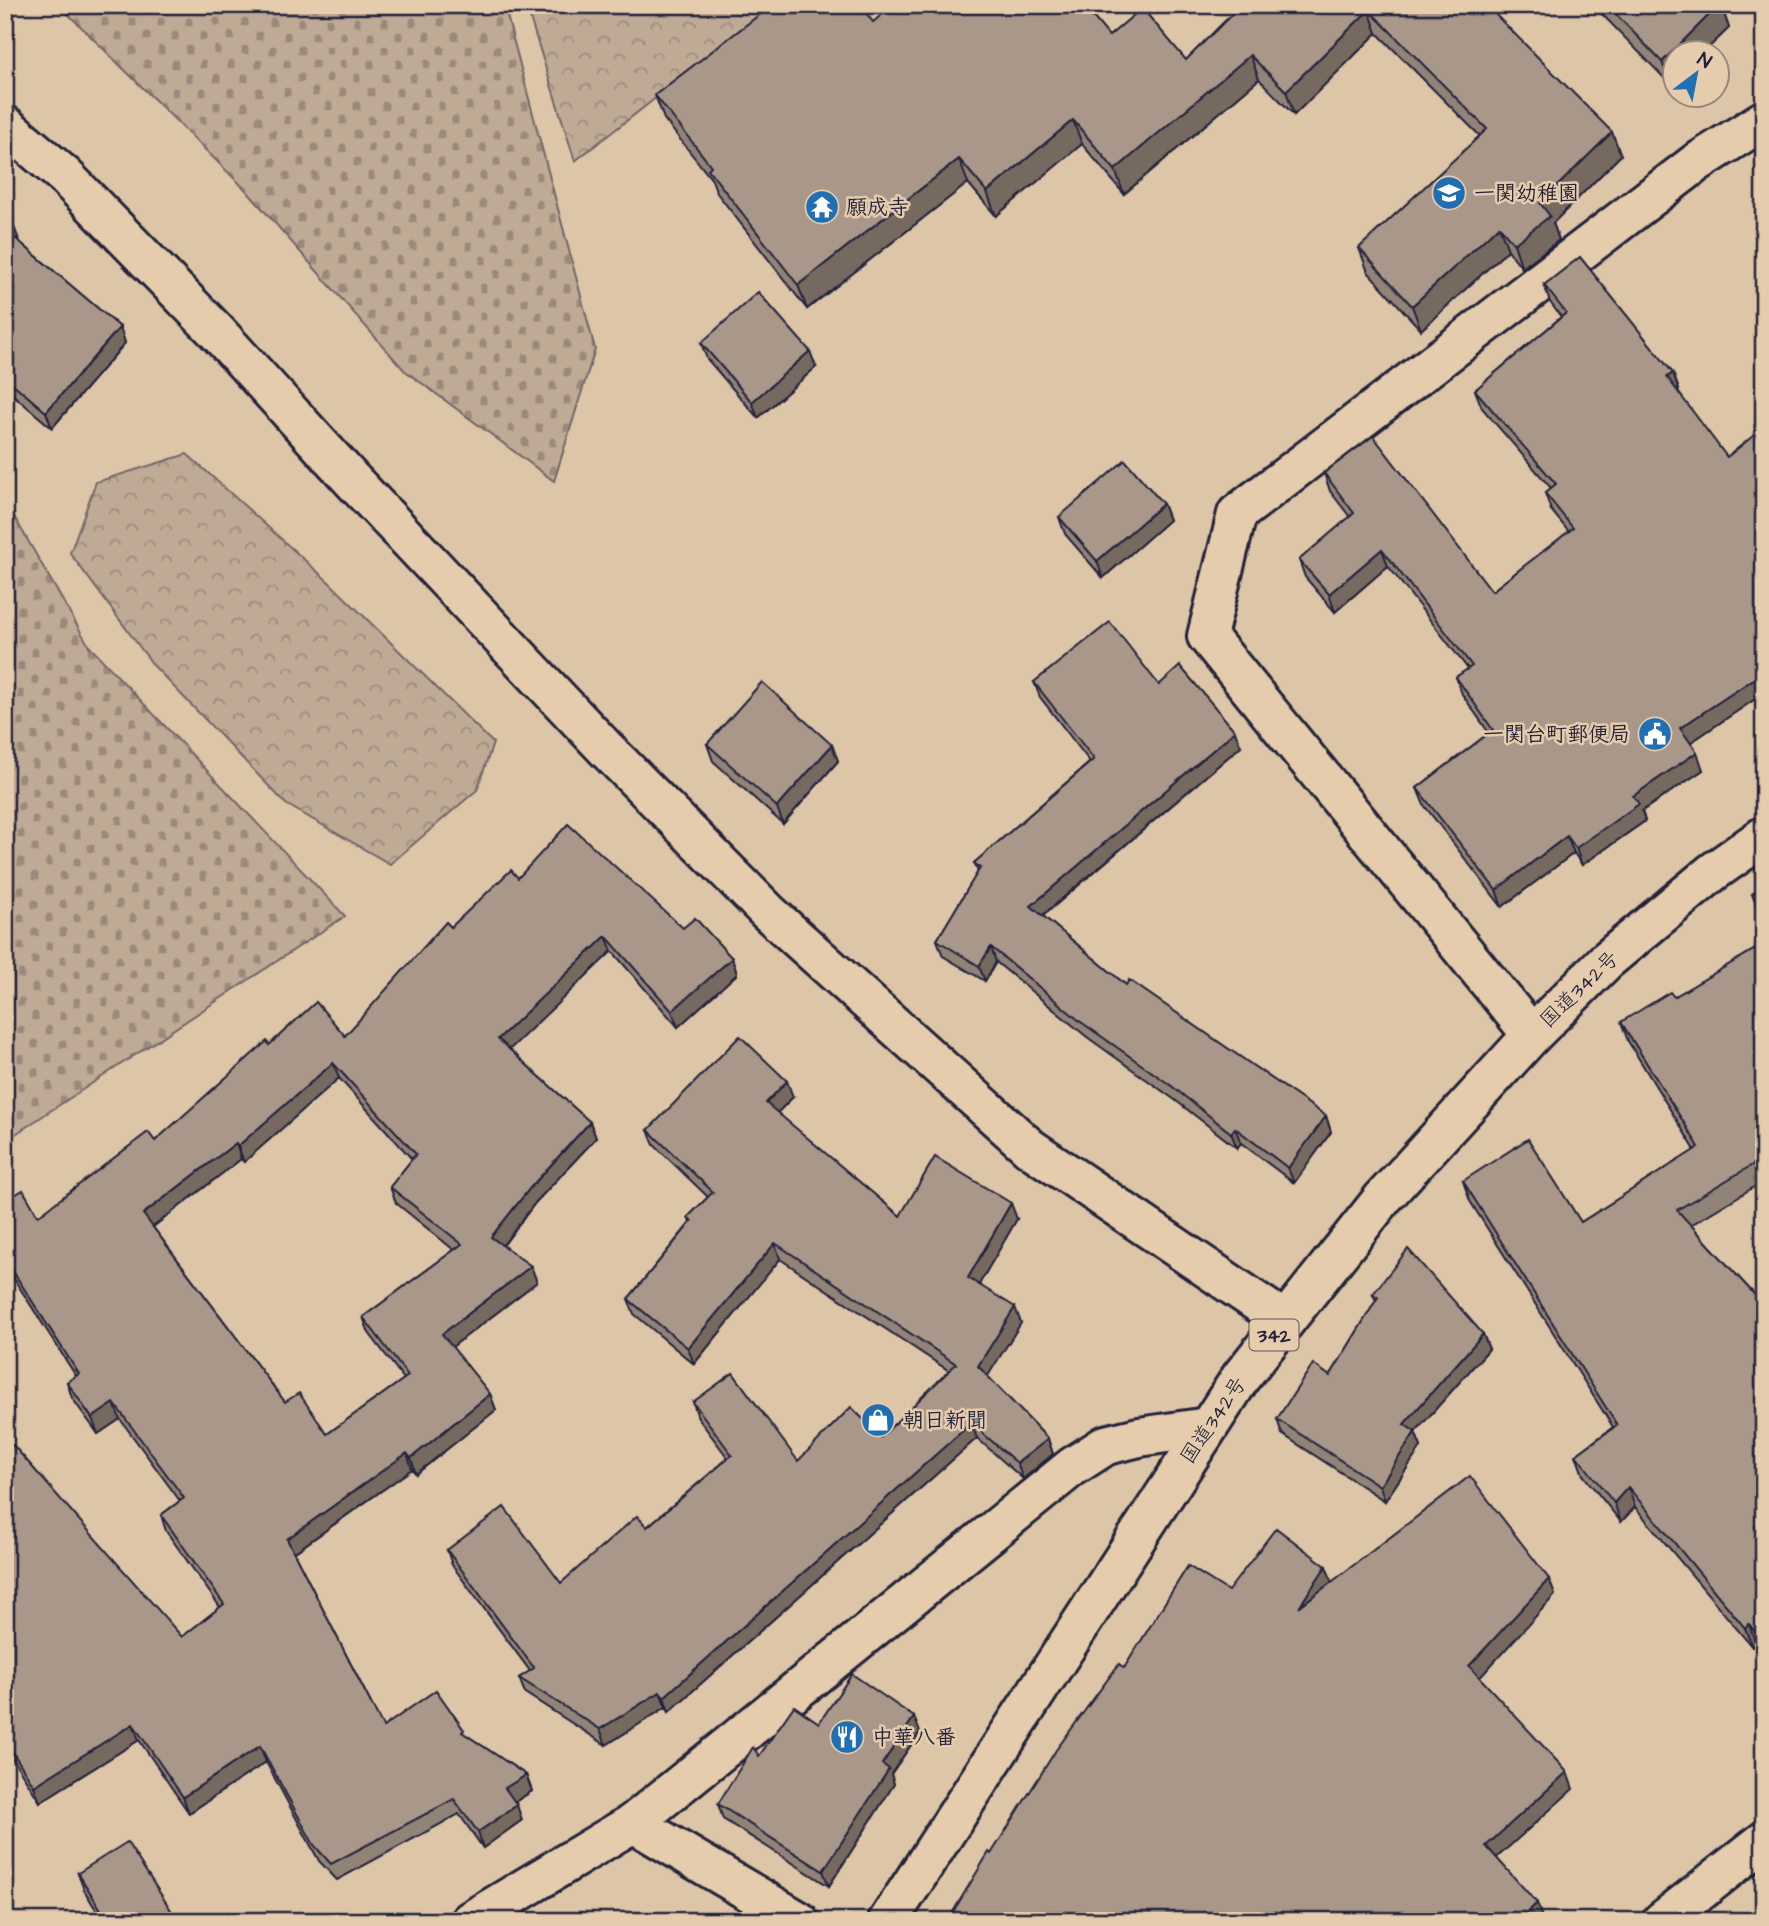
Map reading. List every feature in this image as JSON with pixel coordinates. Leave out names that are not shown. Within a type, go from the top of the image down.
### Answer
[{"type":"main road","points":[[1532,1035],[1207,636],[1237,514],[1696,163],[1764,120]]},
{"type":"main road","points":[[5,125],[65,176],[216,332],[607,750],[768,912],[1030,1148],[1285,1321]]},
{"type":"main road","name":"国道342号","points":[[888,1921],[1241,1377],[1382,1198],[1532,1035],[1606,961],[1713,872],[1764,836]]},
{"type":"main road","points":[[470,1921],[633,1823],[1072,1466],[1106,1445],[1139,1437],[1208,1427]]},
{"type":"main road","points":[[633,1823],[799,1921]]},
{"type":"main road","points":[[1662,1921],[1764,1840]]},
{"type":"green space","points":[[59,5],[500,5],[506,12],[595,349],[554,481],[404,370],[245,189]]},
{"type":"green space","points":[[520,5],[775,5],[575,161],[530,18]]},
{"type":"green space","points":[[187,454],[330,583],[493,743],[477,790],[390,864],[286,804],[154,666],[70,553],[96,482]]},
{"type":"green space","points":[[5,501],[89,646],[345,916],[5,1141]]},
{"type":"building","points":[[772,5],[860,5],[873,22],[893,5],[1083,5],[1109,36],[1142,8],[1186,60],[1241,5],[1486,5],[1612,132],[1540,203],[1550,216],[1514,244],[1499,226],[1412,306],[1359,248],[1487,129],[1369,10],[1286,91],[1250,55],[1115,170],[1073,120],[987,192],[959,159],[798,285],[708,169],[711,166],[655,95]]},
{"type":"building","points":[[1607,5],[1719,5],[1686,38],[1660,38],[1660,60]]},
{"type":"building","points":[[5,219],[14,227],[9,233],[120,327],[46,412],[5,377]]},
{"type":"building","points":[[1580,257],[1673,373],[1667,377],[1727,457],[1764,427],[1764,672],[1680,728],[1697,752],[1633,796],[1639,804],[1576,848],[1567,836],[1496,890],[1417,788],[1493,730],[1456,677],[1472,666],[1382,549],[1329,594],[1299,560],[1354,513],[1324,473],[1373,436],[1492,591],[1573,528],[1545,493],[1556,484],[1475,390],[1566,313],[1544,285]]},
{"type":"building","points":[[758,292],[810,351],[752,402],[701,343]]},
{"type":"building","points":[[1125,460],[1163,504],[1097,561],[1059,517]]},
{"type":"building","points":[[1110,622],[1159,685],[1180,666],[1235,731],[1031,906],[1126,985],[1129,980],[1326,1116],[1288,1168],[1235,1128],[1231,1133],[1169,1084],[1081,1022],[991,947],[979,966],[937,940],[980,868],[974,863],[1094,759],[1034,682]]},
{"type":"building","points":[[762,682],[832,745],[777,807],[707,744]]},
{"type":"building","points":[[568,824],[683,928],[695,918],[732,958],[672,1011],[606,936],[498,1039],[590,1122],[530,1188],[491,1237],[531,1266],[442,1334],[490,1394],[411,1458],[407,1453],[287,1539],[383,1727],[436,1690],[464,1730],[462,1732],[526,1775],[505,1788],[517,1805],[478,1832],[454,1799],[331,1864],[314,1845],[260,1746],[183,1797],[133,1724],[34,1786],[5,1740],[5,1452],[13,1445],[182,1637],[224,1604],[161,1515],[184,1498],[114,1403],[92,1418],[67,1382],[79,1374],[5,1259],[5,1201],[23,1190],[38,1216],[148,1132],[155,1141],[267,1041],[269,1045],[316,1002],[345,1036],[446,922],[451,927],[511,870],[518,878]],"holes":[[[333,1063],[416,1154],[390,1187],[462,1244],[363,1317],[408,1376],[327,1434],[299,1393],[285,1402],[143,1214],[236,1143],[238,1146]]]},
{"type":"building","points":[[1764,887],[1764,914],[1752,894]]},
{"type":"building","points":[[1764,944],[1764,1158],[1677,1210],[1764,1305],[1764,1518],[1755,1526],[1764,1537],[1764,1643],[1749,1624],[1745,1628],[1628,1487],[1614,1503],[1576,1455],[1617,1425],[1463,1181],[1528,1139],[1581,1222],[1699,1147],[1621,1022],[1670,992],[1674,997]]},
{"type":"building","points":[[740,1036],[787,1081],[766,1103],[900,1216],[935,1157],[1011,1203],[968,1278],[1015,1307],[978,1366],[1048,1439],[1017,1463],[971,1423],[664,1697],[660,1692],[600,1729],[519,1678],[534,1668],[447,1550],[504,1507],[561,1583],[637,1516],[647,1527],[732,1455],[693,1402],[733,1373],[798,1461],[851,1407],[881,1437],[956,1364],[775,1243],[688,1348],[628,1299],[692,1221],[688,1217],[713,1192],[648,1130]]},
{"type":"building","points":[[1408,1249],[1483,1334],[1404,1424],[1415,1432],[1380,1486],[1277,1419],[1313,1364],[1330,1376],[1378,1297],[1373,1294]]},
{"type":"building","points":[[1470,1476],[1549,1579],[1469,1666],[1567,1772],[1486,1846],[1537,1903],[1518,1921],[951,1921],[956,1914],[953,1912],[989,1852],[991,1854],[1056,1750],[1119,1664],[1124,1668],[1188,1566],[1228,1591],[1276,1528],[1326,1566],[1299,1607]]},
{"type":"building","points":[[852,1674],[914,1717],[882,1764],[889,1769],[823,1871],[718,1804],[753,1747],[759,1756],[794,1706],[819,1723]]},
{"type":"building","points":[[127,1842],[178,1921],[108,1921],[78,1873]]},
{"type":"building","points":[[1764,1906],[1764,1921],[1744,1921]]},
{"type":"place","name":"一関幼稚園","points":[[1449,193]]},
{"type":"place","name":"願成寺","points":[[822,207]]},
{"type":"place","name":"一関台町郵便局","points":[[1655,734]]},
{"type":"place","name":"朝日新聞","points":[[878,1420]]},
{"type":"place","name":"中華八番","points":[[847,1737]]}]
